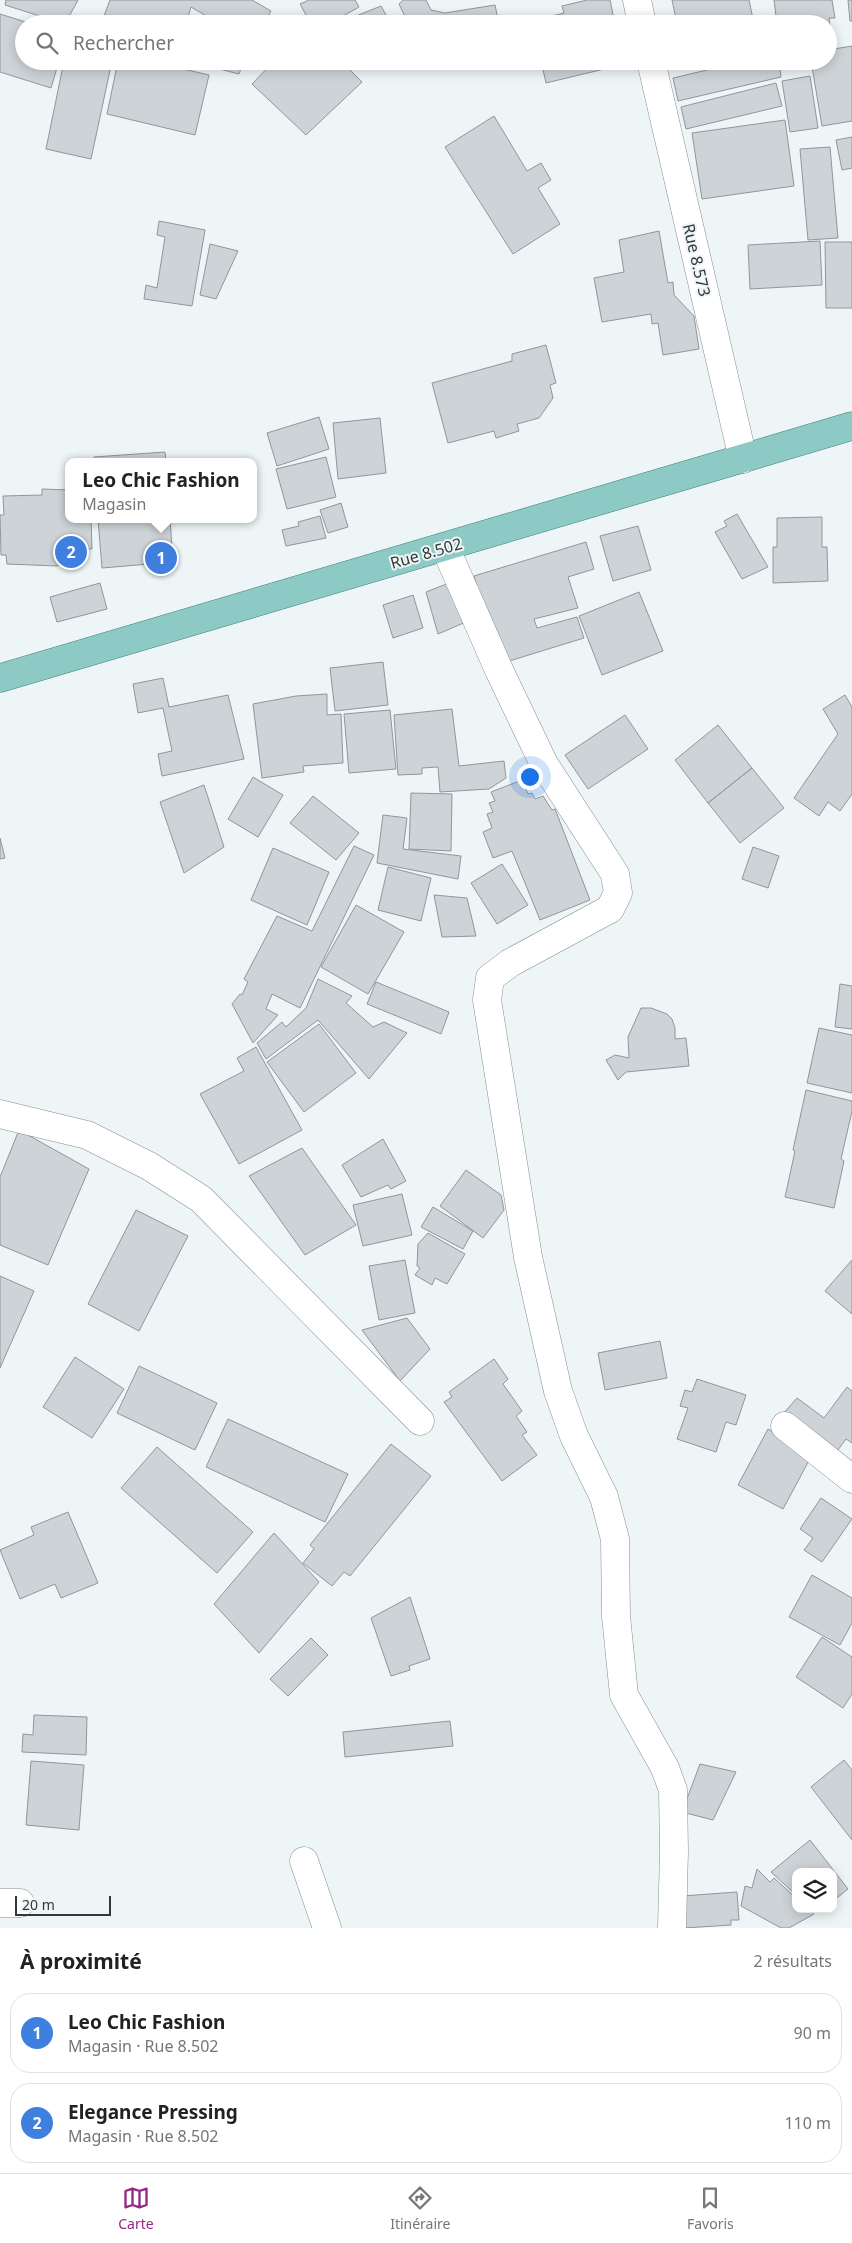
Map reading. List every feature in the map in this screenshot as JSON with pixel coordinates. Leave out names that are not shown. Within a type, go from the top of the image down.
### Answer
[{"type":"main road","name":"Rue 8.502","points":[[0,678],[852,426]]},
{"type":"street","points":[[636,0],[640,15]]},
{"type":"street","name":"Rue 8.573","points":[[653,70],[743,458]]},
{"type":"street","points":[[445,547],[499,670],[544,764],[615,874],[618,894],[610,909],[510,963],[490,978],[487,1000],[528,1256],[558,1391],[574,1436],[604,1497],[616,1539],[616,1616],[624,1695],[665,1768],[673,1790],[672,1928]]},
{"type":"street","points":[[0,1114],[87,1135],[149,1166],[201,1199],[420,1421]]},
{"type":"street","points":[[785,1426],[852,1479]]},
{"type":"street","points":[[304,1861],[327,1928]]},
{"type":"building","points":[[6,0],[78,0],[70,15],[37,15],[5,5]]},
{"type":"building","points":[[110,0],[252,0],[271,11],[269,15],[205,15],[191,7],[189,15],[104,15]]},
{"type":"building","points":[[309,0],[355,0],[359,7],[345,15],[306,15],[300,4]]},
{"type":"building","points":[[403,0],[426,0],[431,10],[445,13],[495,5],[497,15],[404,15],[399,4]]},
{"type":"building","points":[[587,0],[610,0],[613,15],[556,15],[564,13],[562,6]]},
{"type":"building","points":[[672,0],[749,0],[752,15],[675,15]]},
{"type":"building","points":[[774,0],[832,0],[834,15],[776,15]]},
{"type":"building","points":[[848,0],[852,0],[852,21],[850,21]]},
{"type":"building","points":[[381,6],[386,15],[358,15]]},
{"type":"building","points":[[0,14],[15,19],[15,70],[56,70],[51,88],[0,72]]},
{"type":"building","points":[[852,46],[852,121],[822,126],[813,70],[837,70],[837,48]]},
{"type":"building","points":[[62,70],[110,70],[91,159],[46,149]]},
{"type":"building","points":[[116,70],[188,70],[209,75],[195,135],[107,114]]},
{"type":"building","points":[[223,70],[241,70],[239,74]]},
{"type":"building","points":[[265,70],[350,70],[362,82],[306,135],[252,84]]},
{"type":"building","points":[[543,70],[600,70],[546,83]]},
{"type":"building","points":[[707,70],[780,70],[781,77],[678,101],[673,78]]},
{"type":"building","points":[[810,76],[818,128],[790,132],[782,81]]},
{"type":"building","points":[[776,83],[782,106],[686,129],[681,107]]},
{"type":"building","points":[[494,116],[527,171],[541,163],[551,180],[538,188],[560,224],[513,254],[445,147]]},
{"type":"building","points":[[785,120],[794,186],[702,199],[692,133]]},
{"type":"building","points":[[852,137],[852,168],[842,170],[836,140]]},
{"type":"building","points":[[830,147],[838,238],[808,240],[800,149]]},
{"type":"building","points":[[159,221],[205,230],[192,306],[144,299],[146,285],[157,288],[165,237],[157,235]]},
{"type":"building","points":[[659,231],[668,283],[673,282],[674,295],[694,316],[699,349],[663,355],[658,323],[652,324],[651,314],[602,322],[594,278],[624,272],[619,240]]},
{"type":"building","points":[[820,241],[822,285],[750,289],[748,245]]},
{"type":"building","points":[[825,242],[852,242],[852,308],[826,308]]},
{"type":"building","points":[[210,244],[238,251],[216,299],[200,295]]},
{"type":"building","points":[[546,345],[556,383],[550,385],[553,398],[539,418],[517,424],[519,431],[496,438],[494,431],[448,443],[432,383],[512,361],[512,354]]},
{"type":"building","points":[[319,417],[329,449],[277,466],[267,433]]},
{"type":"building","points":[[380,418],[386,473],[338,479],[333,423]]},
{"type":"building","points":[[165,452],[166,458],[94,458]]},
{"type":"building","points":[[326,457],[336,497],[287,509],[276,469]]},
{"type":"building","points":[[42,489],[65,490],[65,523],[91,523],[92,549],[85,549],[86,560],[66,561],[57,566],[7,564],[6,555],[1,555],[0,515],[4,515],[3,496],[42,495]]},
{"type":"building","points":[[341,503],[348,527],[328,533],[320,510]]},
{"type":"building","points":[[737,514],[768,567],[742,579],[715,532],[727,526],[724,521]]},
{"type":"building","points":[[320,516],[326,538],[286,546],[282,530],[299,526],[298,522]]},
{"type":"building","points":[[822,517],[822,547],[827,547],[828,581],[773,583],[773,547],[777,547],[777,518]]},
{"type":"building","points":[[98,523],[170,523],[173,562],[102,568]]},
{"type":"building","points":[[638,526],[651,570],[613,581],[600,536]]},
{"type":"building","points":[[586,542],[594,569],[568,577],[578,608],[534,619],[537,628],[577,617],[584,638],[506,662],[491,633],[474,576]]},
{"type":"building","points":[[100,583],[107,609],[57,622],[50,597]]},
{"type":"building","points":[[449,583],[466,622],[438,634],[426,592]]},
{"type":"building","points":[[639,592],[663,651],[602,675],[579,616]]},
{"type":"building","points":[[413,595],[423,628],[393,638],[383,605]]},
{"type":"building","points":[[383,662],[388,705],[335,711],[330,668]]},
{"type":"building","points":[[163,678],[169,707],[228,695],[244,759],[162,776],[158,754],[172,751],[163,708],[138,713],[133,684]]},
{"type":"building","points":[[327,694],[327,715],[341,714],[343,763],[303,766],[304,772],[262,778],[253,704],[296,696]]},
{"type":"building","points":[[845,695],[852,707],[852,794],[840,811],[828,802],[819,816],[794,798],[838,734],[823,709]]},
{"type":"building","points":[[452,709],[459,766],[504,761],[506,778],[489,789],[440,792],[438,767],[422,768],[422,774],[398,775],[394,715]]},
{"type":"building","points":[[390,710],[396,769],[349,773],[344,714]]},
{"type":"building","points":[[625,715],[648,749],[588,789],[565,755]]},
{"type":"building","points":[[718,725],[752,768],[708,803],[675,760]]},
{"type":"building","points":[[752,768],[784,808],[740,843],[708,803]]},
{"type":"building","points":[[253,777],[283,795],[258,837],[228,819]]},
{"type":"building","points":[[522,780],[528,794],[532,793],[535,799],[543,796],[552,810],[555,809],[590,900],[540,920],[512,851],[493,858],[483,832],[492,828],[487,814],[493,812],[489,803],[495,801],[491,792]]},
{"type":"building","points":[[204,785],[224,847],[184,873],[160,802]]},
{"type":"building","points":[[411,793],[452,794],[451,851],[409,849]]},
{"type":"building","points":[[313,796],[359,833],[336,860],[290,823]]},
{"type":"building","points":[[383,815],[407,818],[403,849],[461,856],[458,879],[377,863]]},
{"type":"building","points":[[0,838],[5,858],[0,859]]},
{"type":"building","points":[[354,846],[374,855],[300,1008],[272,994],[266,1009],[278,1015],[253,1043],[232,1004],[240,994],[242,995],[248,982],[244,979],[277,916],[312,931]]},
{"type":"building","points":[[753,847],[779,856],[768,888],[742,879]]},
{"type":"building","points":[[273,848],[329,872],[307,925],[251,900]]},
{"type":"building","points":[[502,864],[528,905],[497,924],[471,883]]},
{"type":"building","points":[[388,867],[431,878],[421,921],[378,910]]},
{"type":"building","points":[[434,895],[467,898],[476,936],[442,937]]},
{"type":"building","points":[[356,905],[404,932],[368,994],[321,967]]},
{"type":"building","points":[[318,979],[352,996],[346,1003],[373,1027],[384,1022],[407,1033],[369,1079],[318,1020],[266,1059],[257,1043],[282,1022],[286,1027],[306,1008]]},
{"type":"building","points":[[376,982],[449,1012],[441,1034],[367,1004]]},
{"type":"building","points":[[840,984],[852,986],[852,1029],[835,1027]]},
{"type":"building","points":[[641,1008],[651,1008],[667,1014],[672,1019],[675,1028],[675,1039],[686,1038],[689,1066],[626,1072],[618,1080],[606,1060],[615,1055],[629,1058],[628,1037]]},
{"type":"building","points":[[319,1024],[356,1073],[304,1112],[267,1062]]},
{"type":"building","points":[[819,1028],[852,1035],[852,1093],[807,1083]]},
{"type":"building","points":[[256,1047],[302,1130],[239,1164],[200,1094],[244,1071],[237,1058]]},
{"type":"building","points":[[806,1090],[852,1101],[852,1111],[841,1159],[844,1161],[834,1208],[785,1197]]},
{"type":"building","points":[[19,1130],[89,1169],[48,1265],[0,1245],[0,1177]]},
{"type":"building","points":[[383,1139],[406,1181],[391,1189],[388,1185],[361,1197],[342,1165]]},
{"type":"building","points":[[302,1148],[356,1225],[305,1255],[249,1176]]},
{"type":"building","points":[[466,1170],[501,1195],[504,1210],[483,1238],[440,1206]]},
{"type":"building","points":[[402,1194],[412,1235],[363,1246],[353,1205]]},
{"type":"building","points":[[433,1207],[473,1231],[463,1249],[421,1227]]},
{"type":"building","points":[[136,1210],[188,1236],[139,1331],[88,1304]]},
{"type":"building","points":[[428,1233],[465,1254],[447,1284],[435,1278],[432,1285],[415,1275],[420,1268],[417,1266],[418,1244]]},
{"type":"building","points":[[405,1260],[415,1313],[379,1320],[369,1266]]},
{"type":"building","points":[[852,1260],[852,1314],[825,1291]]},
{"type":"building","points":[[0,1276],[34,1291],[0,1368]]},
{"type":"building","points":[[407,1318],[430,1349],[400,1381],[362,1330]]},
{"type":"building","points":[[660,1341],[667,1378],[605,1390],[598,1353]]},
{"type":"building","points":[[75,1357],[124,1389],[92,1438],[43,1407]]},
{"type":"building","points":[[494,1359],[508,1379],[503,1384],[522,1411],[516,1416],[527,1432],[522,1435],[537,1455],[502,1481],[444,1402],[452,1397],[449,1392]]},
{"type":"building","points":[[139,1366],[217,1403],[195,1450],[117,1413]]},
{"type":"building","points":[[697,1379],[746,1395],[736,1425],[726,1422],[716,1452],[677,1439],[688,1408],[680,1406],[685,1390],[692,1392]]},
{"type":"building","points":[[847,1387],[852,1391],[852,1443],[846,1439],[835,1454],[783,1414],[797,1398],[824,1418]]},
{"type":"building","points":[[228,1419],[348,1474],[325,1522],[206,1467]]},
{"type":"building","points":[[768,1429],[813,1453],[783,1509],[738,1485]]},
{"type":"building","points":[[391,1444],[431,1476],[350,1576],[344,1572],[332,1586],[303,1563],[314,1549],[310,1545]]},
{"type":"building","points":[[157,1447],[253,1532],[217,1573],[121,1488]]},
{"type":"building","points":[[821,1498],[852,1519],[822,1562],[804,1550],[813,1538],[800,1529]]},
{"type":"building","points":[[68,1512],[98,1583],[61,1598],[55,1584],[20,1599],[0,1550],[34,1535],[31,1527]]},
{"type":"building","points":[[274,1533],[319,1582],[259,1653],[214,1604]]},
{"type":"building","points":[[812,1575],[852,1598],[852,1623],[840,1645],[789,1617]]},
{"type":"building","points":[[410,1597],[430,1659],[409,1666],[410,1670],[391,1676],[371,1618]]},
{"type":"building","points":[[822,1637],[852,1657],[852,1694],[843,1708],[796,1677]]},
{"type":"building","points":[[311,1638],[328,1655],[288,1696],[270,1679]]},
{"type":"building","points":[[34,1715],[87,1717],[86,1755],[22,1752],[23,1734],[33,1735]]},
{"type":"building","points":[[450,1721],[453,1746],[345,1757],[343,1732]]},
{"type":"building","points":[[844,1760],[852,1770],[852,1840],[811,1787]]},
{"type":"building","points":[[31,1761],[84,1765],[79,1830],[26,1825]]},
{"type":"building","points":[[700,1764],[736,1772],[713,1820],[682,1812]]},
{"type":"building","points":[[810,1840],[832,1868],[792,1868],[792,1891],[771,1872]]},
{"type":"building","points":[[757,1869],[770,1882],[774,1878],[792,1894],[792,1913],[814,1914],[789,1928],[781,1928],[741,1906],[745,1886],[752,1888]]},
{"type":"building","points":[[837,1875],[848,1889],[837,1898]]},
{"type":"building","points":[[737,1892],[739,1920],[731,1920],[731,1925],[684,1928],[682,1896]]},
{"type":"place","name":"Elegance Pressing","points":[[71,552]]},
{"type":"place","name":"Leo Chic Fashion","points":[[161,558]]}]
